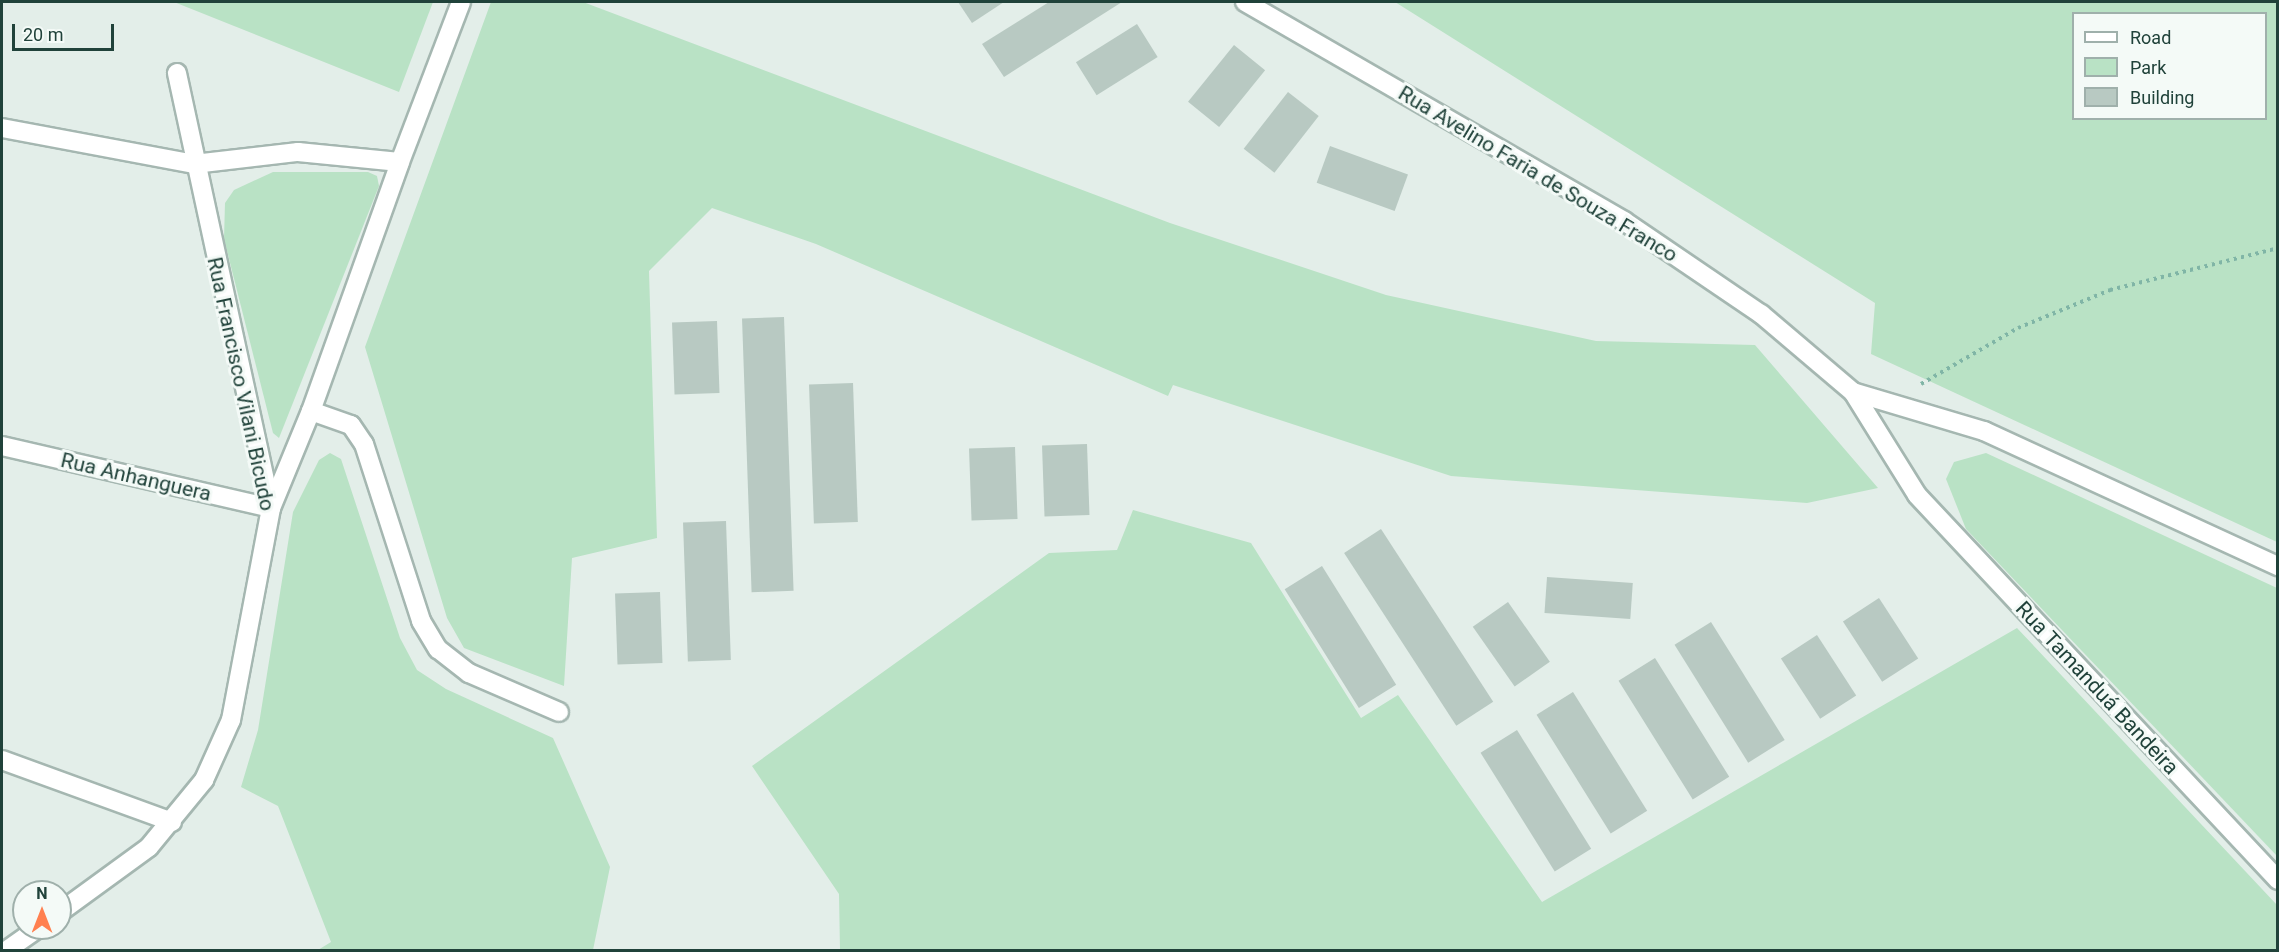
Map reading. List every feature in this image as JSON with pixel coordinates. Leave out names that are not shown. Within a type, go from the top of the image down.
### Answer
[{"type":"street","points":[[271,508],[312,411],[400,162],[461,2]]},
{"type":"street","name":"Rua Avelino Faria de Souza Franco","points":[[1245,2],[1624,221],[1761,314],[1852,392],[1984,431],[2277,566]]},
{"type":"street","name":"Rua Francisco Vilani Bicudo","points":[[72,903],[149,847],[172,822],[204,780],[231,720],[271,508],[194,164],[177,73]]},
{"type":"street","points":[[2,128],[194,164],[298,152],[400,162]]},
{"type":"street","name":"Rua Tamanduá Bandeira","points":[[1852,392],[1917,495],[2277,880]]},
{"type":"street","points":[[312,411],[351,425],[364,444],[421,621],[438,649],[469,673],[559,712]]},
{"type":"street","name":"Rua Anhanguera","points":[[2,446],[271,508]]},
{"type":"street","points":[[2,760],[172,822]]},
{"type":"street","points":[[7,951],[22,940]]},
{"type":"path","points":[[1890,403],[2018,328],[2110,290],[2277,248]]},
{"type":"green space","points":[[174,2],[433,2],[399,92]]},
{"type":"green space","points":[[491,2],[583,2],[1170,223],[1386,295],[1596,341],[1755,345],[1878,488],[1807,503],[1451,476],[1173,385],[1168,396],[816,244],[712,208],[649,271],[657,538],[572,558],[564,686],[464,648],[447,618],[365,347]]},
{"type":"green space","points":[[1395,2],[2277,2],[2277,542],[1871,354],[1875,303]]},
{"type":"green space","points":[[273,172],[368,172],[377,176],[379,186],[279,438],[273,433],[224,239],[225,203],[234,190]]},
{"type":"green space","points":[[330,453],[341,459],[400,638],[417,670],[446,689],[553,738],[610,867],[593,950],[318,950],[331,942],[278,806],[241,787],[258,730],[293,512],[319,460]]},
{"type":"green space","points":[[1986,453],[2277,588],[2277,856],[1966,529],[1946,479],[1954,462]]},
{"type":"green space","points":[[1133,510],[1251,543],[1361,718],[1398,695],[1542,902],[2017,628],[2277,905],[2277,950],[840,950],[839,894],[752,766],[1049,553],[1117,550]]},
{"type":"building","points":[[958,2],[1004,2],[972,23]]},
{"type":"building","points":[[1049,2],[1122,2],[1004,77],[982,44]]},
{"type":"building","points":[[1137,24],[1158,57],[1097,95],[1076,62]]},
{"type":"building","points":[[1234,45],[1265,70],[1219,127],[1188,102]]},
{"type":"building","points":[[1288,92],[1319,116],[1274,173],[1244,149]]},
{"type":"building","points":[[1330,146],[1408,174],[1395,211],[1317,183]]},
{"type":"building","points":[[784,317],[794,591],[752,592],[742,318]]},
{"type":"building","points":[[717,321],[720,393],[675,395],[672,323]]},
{"type":"building","points":[[853,383],[858,522],[814,523],[809,385]]},
{"type":"building","points":[[1087,444],[1089,515],[1045,517],[1042,446]]},
{"type":"building","points":[[1015,447],[1018,519],[972,521],[969,449]]},
{"type":"building","points":[[726,521],[731,660],[688,661],[683,523]]},
{"type":"building","points":[[1381,529],[1493,702],[1456,726],[1344,553]]},
{"type":"building","points":[[1322,566],[1396,685],[1359,708],[1285,589]]},
{"type":"building","points":[[1547,577],[1633,583],[1630,619],[1544,613]]},
{"type":"building","points":[[660,592],[662,663],[618,665],[615,594]]},
{"type":"building","points":[[1879,598],[1918,658],[1882,682],[1843,621]]},
{"type":"building","points":[[1508,602],[1550,662],[1515,686],[1473,627]]},
{"type":"building","points":[[1711,622],[1785,740],[1748,763],[1675,645]]},
{"type":"building","points":[[1817,635],[1856,695],[1820,719],[1781,658]]},
{"type":"building","points":[[1655,658],[1729,777],[1693,800],[1619,681]]},
{"type":"building","points":[[1573,692],[1647,811],[1611,834],[1537,715]]},
{"type":"building","points":[[1517,730],[1591,849],[1555,872],[1481,753]]}]
